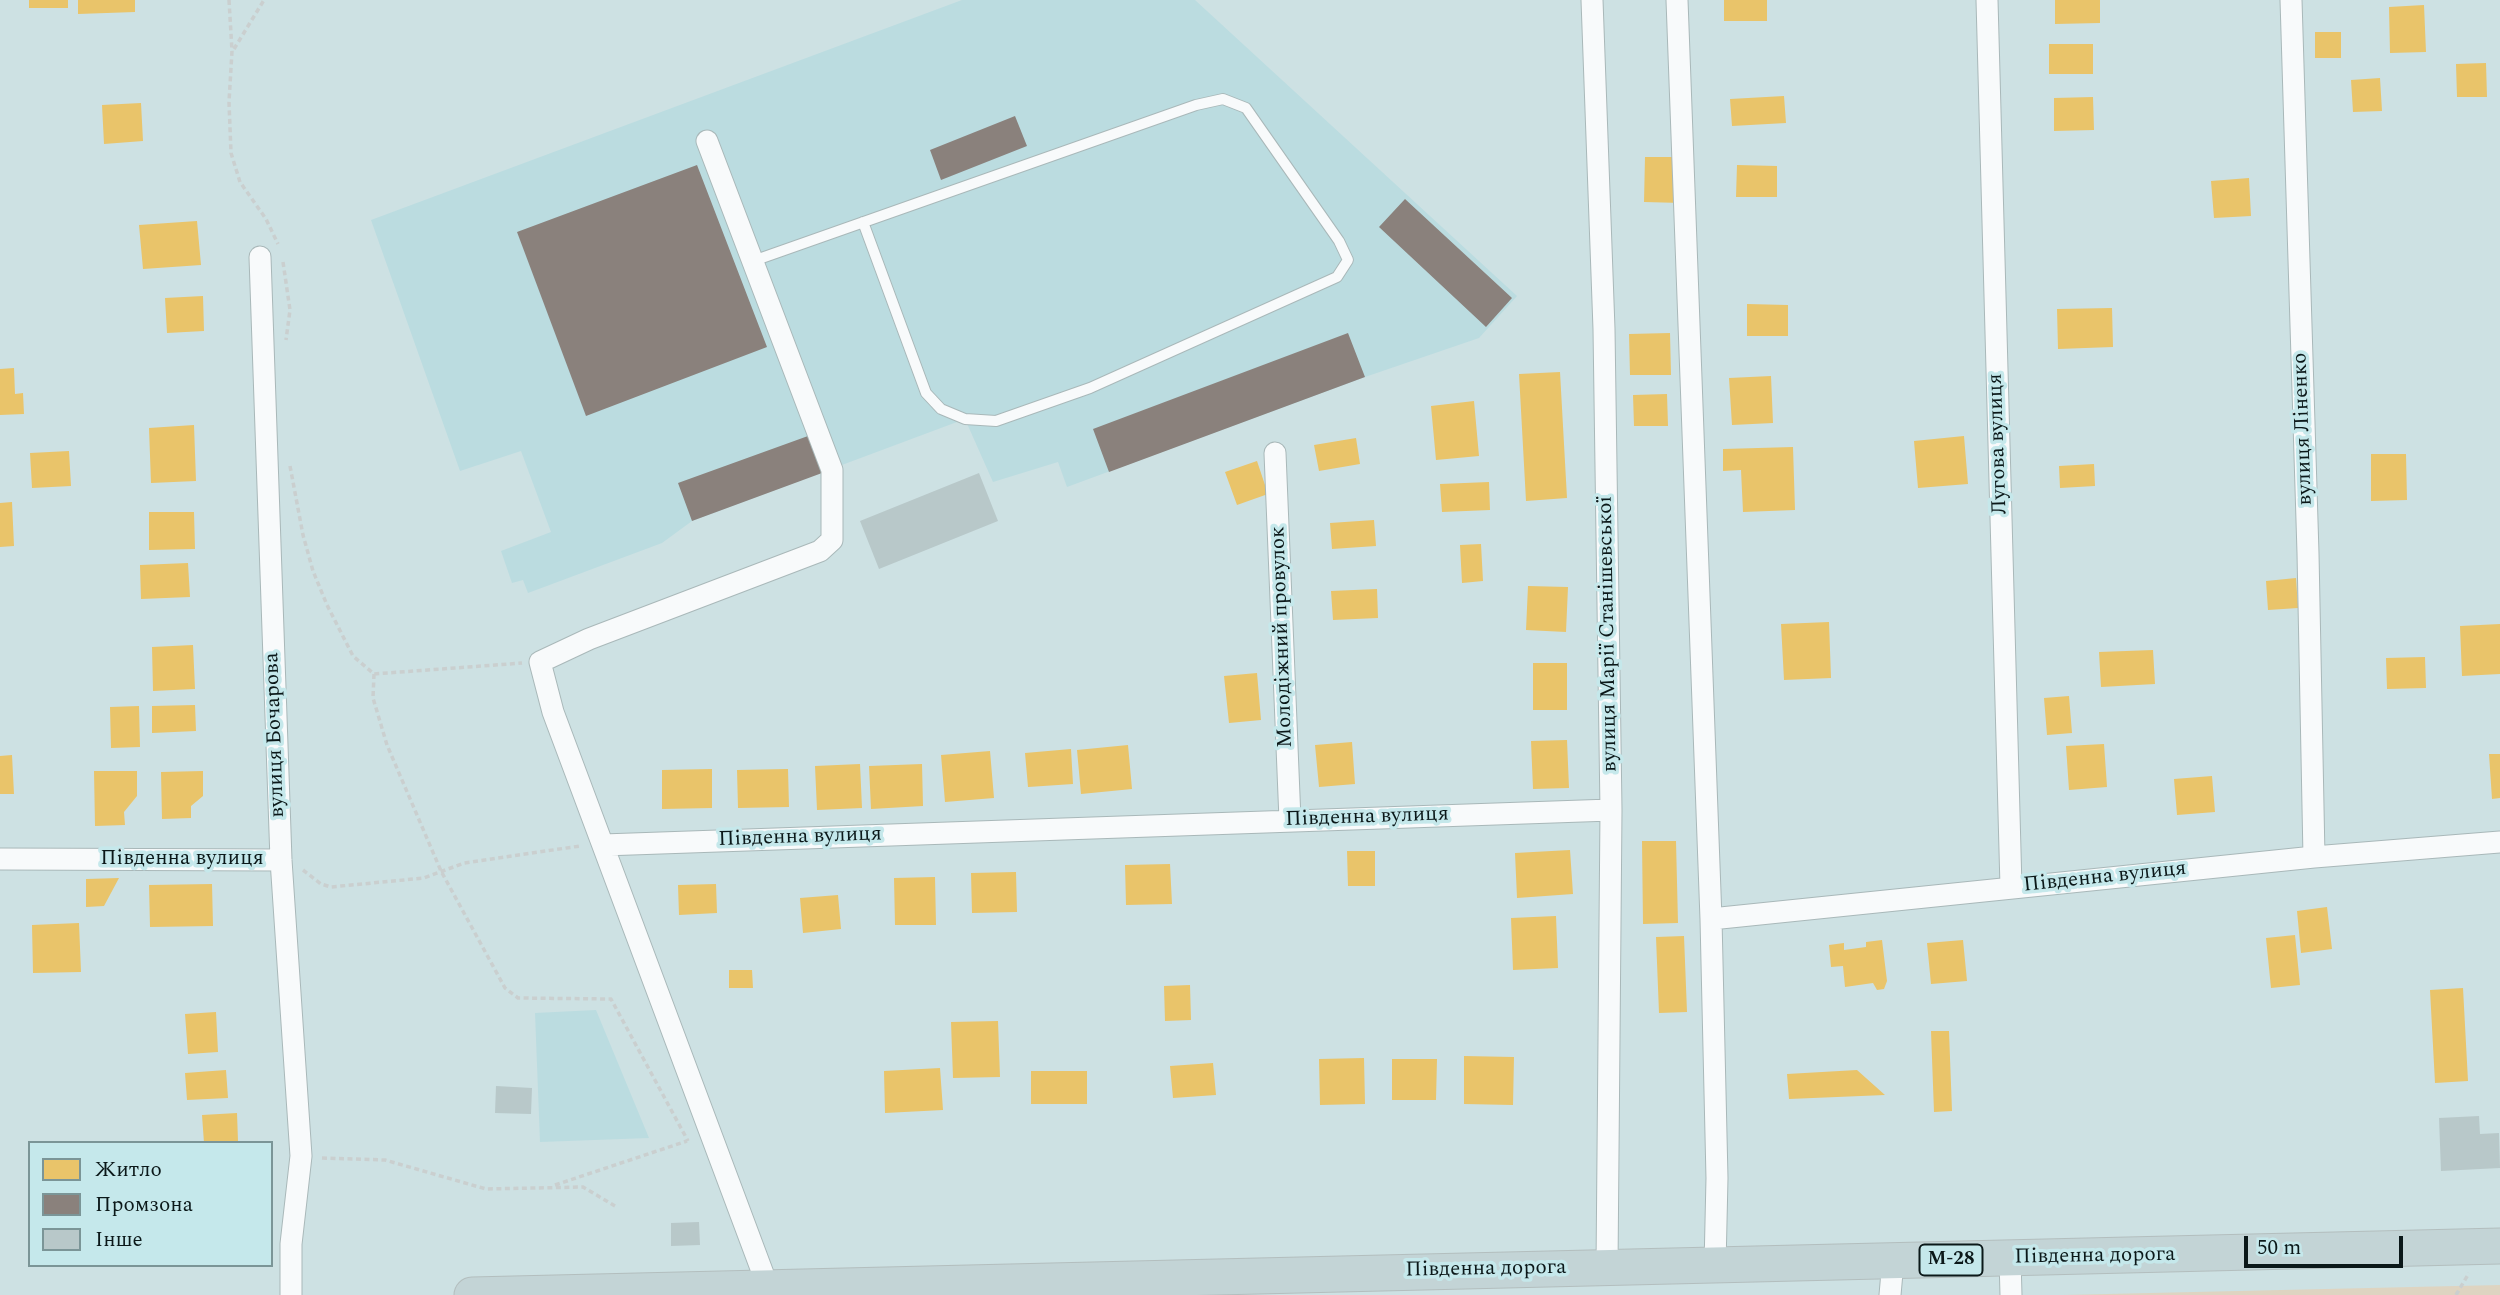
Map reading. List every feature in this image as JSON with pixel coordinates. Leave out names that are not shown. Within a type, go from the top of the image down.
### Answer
[{"type":"highway","name":"Південна дорога","points":[[472,1295],[1715,1266],[1891,1278],[2010,1259],[2500,1247]]},
{"type":"street","name":"вулиця Марії Станішевської","points":[[1592,0],[1605,329],[1611,810],[1607,1268]]},
{"type":"street","points":[[1678,0],[1711,919],[1717,1178],[1715,1266]]},
{"type":"street","name":"Лугова вулиця","points":[[1987,0],[2011,887]]},
{"type":"street","name":"вулиця Ліненко","points":[[2291,0],[2314,858]]},
{"type":"street","points":[[707,141],[832,470],[832,540],[820,551],[589,639],[540,662],[554,712],[768,1287]]},
{"type":"street","name":"вулиця Бочарова","points":[[260,257],[281,860],[301,1156],[291,1244],[291,1295]]},
{"type":"street","name":"Молодіжний провулок","points":[[1275,453],[1290,820]]},
{"type":"street","name":"Південна вулиця","points":[[603,845],[1611,810]]},
{"type":"street","name":"Південна вулиця","points":[[1711,919],[2011,887],[2500,842]]},
{"type":"street","name":"Південна вулиця","points":[[0,859],[281,860]]},
{"type":"street","points":[[2010,1259],[2011,1295]]},
{"type":"lane","points":[[753,261],[863,222],[1196,105],[1223,99],[1246,108],[1339,241],[1348,260],[1337,277],[1090,388],[996,421],[965,419],[941,409],[926,393],[863,222]]},
{"type":"path","points":[[229,0],[233,51],[229,102],[231,153],[240,182],[266,219],[282,253],[290,310],[284,349]]},
{"type":"path","points":[[233,51],[264,0]]},
{"type":"path","points":[[289,460],[303,535],[313,571],[327,606],[353,656],[374,674],[540,662]]},
{"type":"path","points":[[374,674],[373,698],[387,745],[442,871],[505,988],[518,998],[611,999],[688,1141]]},
{"type":"path","name":"Південна вулиця","points":[[281,860],[299,867],[321,884],[331,887],[424,878],[464,863],[603,845]]},
{"type":"path","points":[[550,1187],[688,1141],[717,1149]]},
{"type":"path","points":[[301,1156],[385,1160],[486,1189],[583,1187],[615,1206]]},
{"type":"shaded area","points":[[962,0],[1195,0],[1517,296],[1479,338],[1067,487],[1058,462],[993,482],[965,419],[692,521],[662,543],[528,593],[523,580],[512,583],[501,551],[551,532],[521,451],[460,471],[371,220]]},
{"type":"shaded area","points":[[596,1010],[649,1138],[540,1142],[535,1013]]},
{"type":"shaded area","points":[[2500,1285],[2500,1295],[2063,1295]]},
{"type":"building: Житло","points":[[29,0],[68,0],[68,8],[29,8]]},
{"type":"building: Житло","points":[[78,0],[135,0],[135,12],[78,14]]},
{"type":"building: Житло","points":[[1724,0],[1767,0],[1767,21],[1724,21]]},
{"type":"building: Житло","points":[[2055,0],[2100,0],[2100,23],[2055,24]]},
{"type":"building: Житло","points":[[2424,5],[2426,52],[2390,53],[2389,7]]},
{"type":"building: Житло","points":[[2315,32],[2341,32],[2341,58],[2315,58]]},
{"type":"building: Житло","points":[[2049,44],[2093,44],[2093,74],[2049,74]]},
{"type":"building: Житло","points":[[2486,63],[2487,97],[2457,97],[2456,64]]},
{"type":"building: Житло","points":[[2380,78],[2382,111],[2353,112],[2351,80]]},
{"type":"building: Житло","points":[[1784,96],[1786,123],[1732,126],[1730,99]]},
{"type":"building: Житло","points":[[2093,97],[2094,130],[2054,131],[2054,98]]},
{"type":"building: Житло","points":[[141,103],[143,141],[104,144],[102,105]]},
{"type":"building: Житло","points":[[1645,157],[1682,157],[1682,203],[1644,202]]},
{"type":"building: Житло","points":[[1737,165],[1777,166],[1777,197],[1736,197]]},
{"type":"building: Житло","points":[[2249,178],[2251,216],[2214,218],[2211,181]]},
{"type":"building: Житло","points":[[197,221],[201,265],[143,269],[139,225]]},
{"type":"building: Житло","points":[[203,296],[204,331],[167,333],[165,298]]},
{"type":"building: Житло","points":[[1747,304],[1788,305],[1788,336],[1747,336]]},
{"type":"building: Житло","points":[[2112,308],[2113,347],[2058,349],[2057,309]]},
{"type":"building: Житло","points":[[1670,333],[1671,375],[1630,375],[1629,334]]},
{"type":"building: Житло","points":[[14,368],[15,394],[23,393],[24,414],[0,415],[0,369]]},
{"type":"building: Житло","points":[[1560,372],[1567,498],[1526,501],[1519,374]]},
{"type":"building: Житло","points":[[1771,376],[1773,423],[1732,425],[1729,378]]},
{"type":"building: Житло","points":[[1667,394],[1668,426],[1634,426],[1633,395]]},
{"type":"building: Житло","points":[[1474,401],[1479,456],[1436,460],[1431,406]]},
{"type":"building: Житло","points":[[194,425],[196,481],[151,483],[149,428]]},
{"type":"building: Житло","points":[[1964,436],[1968,484],[1918,488],[1914,441]]},
{"type":"building: Житло","points":[[1356,438],[1360,464],[1319,471],[1314,445]]},
{"type":"building: Житло","points":[[1793,447],[1795,510],[1743,512],[1741,470],[1723,471],[1723,449]]},
{"type":"building: Житло","points":[[69,451],[71,486],[32,488],[30,453]]},
{"type":"building: Житло","points":[[2371,454],[2406,454],[2407,500],[2371,501]]},
{"type":"building: Житло","points":[[1257,461],[1268,494],[1237,505],[1225,472]]},
{"type":"building: Житло","points":[[2094,464],[2095,486],[2060,488],[2059,466]]},
{"type":"building: Житло","points":[[1489,482],[1490,510],[1442,512],[1440,484]]},
{"type":"building: Житло","points":[[12,502],[14,546],[0,547],[0,503]]},
{"type":"building: Житло","points":[[149,512],[194,512],[195,549],[149,550]]},
{"type":"building: Житло","points":[[1374,520],[1376,546],[1332,549],[1330,523]]},
{"type":"building: Житло","points":[[1481,544],[1483,581],[1462,583],[1460,545]]},
{"type":"building: Житло","points":[[188,563],[190,597],[141,599],[140,565]]},
{"type":"building: Житло","points":[[2296,578],[2298,608],[2268,610],[2266,581]]},
{"type":"building: Житло","points":[[1528,586],[1568,587],[1566,632],[1526,630]]},
{"type":"building: Житло","points":[[1377,589],[1378,618],[1333,620],[1331,591]]},
{"type":"building: Житло","points":[[1829,622],[1831,678],[1784,680],[1781,624]]},
{"type":"building: Житло","points":[[2500,624],[2500,674],[2462,676],[2460,626]]},
{"type":"building: Житло","points":[[193,645],[195,689],[153,691],[152,647]]},
{"type":"building: Житло","points":[[2153,650],[2155,684],[2101,687],[2099,652]]},
{"type":"building: Житло","points":[[2425,657],[2426,688],[2387,689],[2386,658]]},
{"type":"building: Житло","points":[[1533,663],[1567,663],[1567,710],[1533,710]]},
{"type":"building: Житло","points":[[1257,673],[1261,720],[1229,723],[1224,676]]},
{"type":"building: Житло","points":[[2069,696],[2072,733],[2047,735],[2044,698]]},
{"type":"building: Житло","points":[[195,705],[196,731],[152,733],[152,706]]},
{"type":"building: Житло","points":[[139,706],[140,747],[111,748],[110,707]]},
{"type":"building: Житло","points":[[1567,740],[1569,788],[1533,789],[1531,741]]},
{"type":"building: Житло","points":[[1352,742],[1355,784],[1319,787],[1315,745]]},
{"type":"building: Житло","points":[[2104,744],[2107,787],[2069,790],[2066,746]]},
{"type":"building: Житло","points":[[1128,745],[1132,789],[1081,794],[1077,750]]},
{"type":"building: Житло","points":[[1071,749],[1073,784],[1028,787],[1025,753]]},
{"type":"building: Житло","points":[[990,751],[994,798],[945,802],[941,755]]},
{"type":"building: Житло","points":[[2489,754],[2500,754],[2500,798],[2492,799]]},
{"type":"building: Житло","points":[[12,755],[14,794],[0,794],[0,756]]},
{"type":"building: Житло","points":[[860,764],[862,808],[817,810],[815,766]]},
{"type":"building: Житло","points":[[922,764],[923,806],[871,809],[869,766]]},
{"type":"building: Житло","points":[[712,769],[712,808],[662,809],[662,770]]},
{"type":"building: Житло","points":[[788,769],[789,807],[738,808],[737,770]]},
{"type":"building: Житло","points":[[94,771],[137,771],[137,796],[124,812],[125,825],[95,826]]},
{"type":"building: Житло","points":[[203,771],[203,796],[191,806],[191,818],[162,819],[161,772]]},
{"type":"building: Житло","points":[[2212,776],[2215,812],[2177,815],[2174,779]]},
{"type":"building: Житло","points":[[1642,841],[1676,841],[1678,923],[1643,924]]},
{"type":"building: Житло","points":[[1570,850],[1573,894],[1517,898],[1515,853]]},
{"type":"building: Житло","points":[[1347,851],[1375,851],[1375,886],[1348,886]]},
{"type":"building: Житло","points":[[1170,864],[1172,904],[1126,905],[1125,865]]},
{"type":"building: Житло","points":[[1016,872],[1017,912],[972,913],[971,873]]},
{"type":"building: Житло","points":[[935,877],[936,925],[895,925],[894,878]]},
{"type":"building: Житло","points":[[119,878],[104,906],[86,907],[86,879]]},
{"type":"building: Житло","points":[[212,884],[213,926],[150,927],[149,885]]},
{"type":"building: Житло","points":[[716,884],[717,913],[679,915],[678,885]]},
{"type":"building: Житло","points":[[838,895],[841,929],[803,933],[800,898]]},
{"type":"building: Житло","points":[[2327,907],[2332,949],[2301,953],[2297,911]]},
{"type":"building: Житло","points":[[1556,916],[1558,968],[1513,970],[1511,918]]},
{"type":"building: Житло","points":[[79,923],[81,972],[33,973],[32,925]]},
{"type":"building: Житло","points":[[2295,935],[2300,985],[2271,988],[2266,938]]},
{"type":"building: Житло","points":[[1684,936],[1687,1012],[1659,1013],[1656,937]]},
{"type":"building: Житло","points":[[1882,940],[1887,981],[1884,989],[1877,990],[1873,983],[1845,987],[1843,966],[1831,967],[1829,945],[1844,943],[1844,950],[1866,947],[1866,942]]},
{"type":"building: Житло","points":[[1963,940],[1967,981],[1931,984],[1927,943]]},
{"type":"building: Житло","points":[[729,970],[752,970],[753,988],[729,988]]},
{"type":"building: Житло","points":[[1190,985],[1191,1020],[1165,1021],[1164,986]]},
{"type":"building: Житло","points":[[2463,988],[2468,1081],[2435,1083],[2430,990]]},
{"type":"building: Житло","points":[[216,1012],[218,1052],[188,1054],[185,1014]]},
{"type":"building: Житло","points":[[998,1021],[1000,1077],[953,1078],[951,1022]]},
{"type":"building: Житло","points":[[1931,1031],[1949,1031],[1952,1111],[1934,1112]]},
{"type":"building: Житло","points":[[1464,1056],[1514,1057],[1513,1105],[1464,1104]]},
{"type":"building: Житло","points":[[1364,1058],[1365,1104],[1320,1105],[1319,1059]]},
{"type":"building: Житло","points":[[1392,1059],[1437,1059],[1436,1100],[1392,1100]]},
{"type":"building: Житло","points":[[1213,1063],[1216,1095],[1173,1098],[1170,1066]]},
{"type":"building: Житло","points":[[940,1068],[943,1110],[885,1113],[884,1071]]},
{"type":"building: Житло","points":[[226,1070],[228,1098],[187,1100],[185,1073]]},
{"type":"building: Житло","points":[[1857,1070],[1885,1095],[1789,1099],[1787,1074]]},
{"type":"building: Житло","points":[[1031,1071],[1087,1071],[1087,1104],[1031,1104]]},
{"type":"building: Житло","points":[[237,1113],[238,1141],[204,1141],[202,1115]]},
{"type":"building: Промзона","points":[[1015,116],[1027,146],[941,180],[930,150]]},
{"type":"building: Промзона","points":[[697,165],[767,347],[586,416],[517,232]]},
{"type":"building: Промзона","points":[[1405,199],[1512,298],[1486,327],[1379,227]]},
{"type":"building: Промзона","points":[[1348,333],[1365,377],[1109,472],[1093,429]]},
{"type":"building: Промзона","points":[[808,436],[822,473],[692,521],[678,483]]},
{"type":"building: Інше","points":[[979,473],[998,521],[879,569],[860,521]]},
{"type":"building: Інше","points":[[496,1086],[532,1088],[531,1114],[495,1113]]},
{"type":"building: Інше","points":[[2479,1116],[2480,1134],[2499,1133],[2500,1168],[2441,1171],[2439,1118]]},
{"type":"building: Інше","points":[[699,1222],[700,1245],[671,1246],[671,1223]]}]
